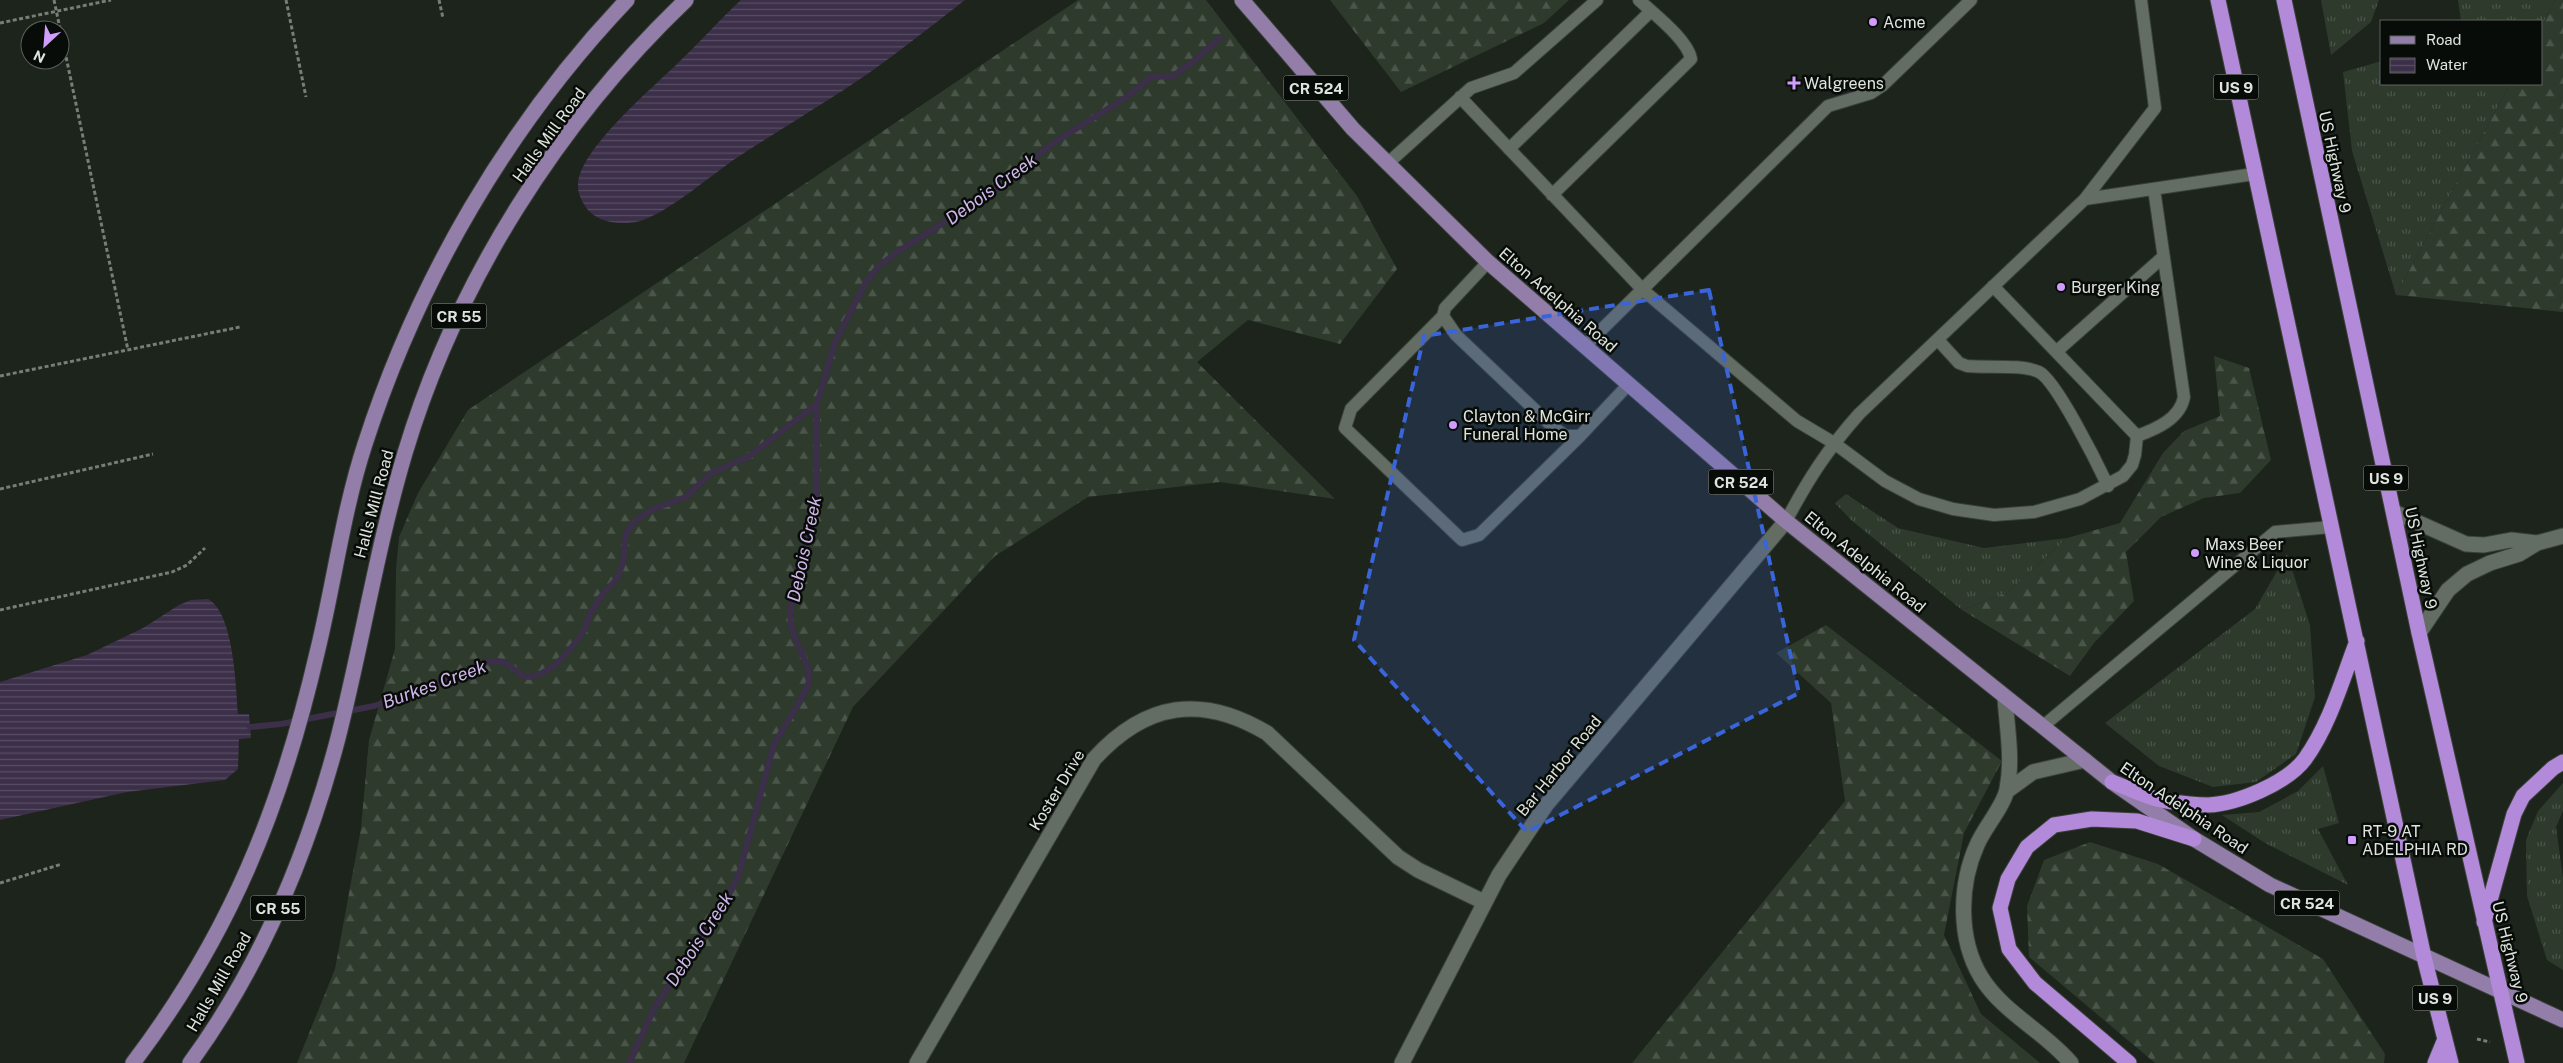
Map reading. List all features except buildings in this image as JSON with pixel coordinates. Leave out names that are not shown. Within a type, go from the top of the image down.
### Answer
[{"type":"highway","name":"US 9","points":[[2218,0],[2424,957],[2451,1063]]},
{"type":"highway","name":"US Highway 9","points":[[2284,0],[2484,924],[2503,992],[2517,1063]]},
{"type":"highway","points":[[2112,782],[2164,801],[2208,805],[2255,793],[2272,786],[2288,776],[2304,761],[2316,743],[2357,641]]},
{"type":"highway","points":[[2484,924],[2514,814],[2522,796],[2547,773],[2563,762]]},
{"type":"highway","points":[[2129,1063],[2035,983],[2009,949],[2000,908],[2008,879],[2027,847],[2054,826],[2092,819],[2137,821],[2194,840]]},
{"type":"highway","points":[[2435,1063],[2445,1039]]},
{"type":"main road","name":"Halls Mill Road","points":[[133,1063],[180,998],[223,923],[257,850],[294,746],[358,467],[379,405],[411,326],[465,217],[503,156],[557,80],[626,0]]},
{"type":"main road","name":"Halls Mill Road","points":[[190,1063],[220,1019],[262,942],[295,866],[322,792],[338,739],[373,580],[405,453],[433,374],[478,276],[518,208],[568,135],[626,61],[686,0]]},
{"type":"main road","name":"Elton Adelphia Road","points":[[1242,0],[1316,88],[1387,164],[1488,262],[1786,521],[2112,782],[2194,840],[2270,885],[2563,1020]]},
{"type":"street","points":[[2394,512],[2466,544],[2484,545],[2511,540],[2537,543]]},
{"type":"street","name":"Bar Harbor Road","points":[[1402,1063],[1499,875],[1546,805],[1786,521]]},
{"type":"street","points":[[2420,632],[2448,590],[2467,574],[2490,563],[2519,554],[2537,543],[2563,536]]},
{"type":"street","points":[[2006,698],[2009,760],[2007,790],[1976,846],[1967,878],[1964,908],[1968,947],[1974,963],[1994,996],[2070,1063]]},
{"type":"street","name":"Koster Drive","points":[[917,1063],[1094,759],[1111,741],[1132,726],[1160,713],[1199,709],[1226,713],[1260,728],[1268,733],[1398,857],[1418,870],[1484,902]]},
{"type":"street","points":[[2007,790],[2033,772],[2085,760]]},
{"type":"lane","points":[[1387,164],[1471,88],[1514,73],[1598,0]]},
{"type":"lane","points":[[1552,195],[1691,59],[1690,51],[1639,0]]},
{"type":"lane","points":[[1584,347],[1828,106],[1871,92],[1883,84],[1971,0]]},
{"type":"lane","points":[[1786,521],[1811,474],[1859,414],[2085,199],[2155,108],[2141,0]]},
{"type":"lane","points":[[1509,149],[1651,11]]},
{"type":"lane","points":[[1460,97],[1643,290],[1797,421],[1834,443],[1885,481],[1919,499],[1953,509],[1994,515],[2034,512],[2080,499],[2108,486],[2123,476],[2132,466],[2137,436],[1994,286]]},
{"type":"lane","points":[[2085,199],[2254,174]]},
{"type":"lane","points":[[2137,436],[2170,419],[2183,404],[2184,397],[2154,189]]},
{"type":"lane","points":[[2057,351],[2164,257]]},
{"type":"lane","points":[[1488,262],[1445,308],[1442,316],[1352,409],[1345,428],[1462,540],[1479,535],[1580,436],[1628,384]]},
{"type":"lane","points":[[1442,316],[1456,335],[1554,428],[1566,436],[1580,436]]},
{"type":"lane","points":[[1938,340],[1959,363],[1967,366],[2031,369],[2042,373],[2074,420],[2108,486]]},
{"type":"lane","points":[[2042,727],[2275,532],[2331,527]]},
{"type":"path","points":[[54,0],[128,350]]},
{"type":"path","points":[[0,23],[111,0]]},
{"type":"path","points":[[286,0],[306,97]]},
{"type":"path","points":[[439,0],[443,18]]},
{"type":"path","points":[[0,376],[240,327]]},
{"type":"path","points":[[0,489],[153,454]]},
{"type":"path","points":[[0,610],[172,572],[187,565],[205,548]]},
{"type":"path","points":[[0,883],[62,864]]},
{"type":"path","points":[[2477,1039],[2490,1042]]},
{"type":"highlighted area","points":[[1709,290],[1799,693],[1527,832],[1354,640],[1424,336]]},
{"type":"green space","points":[[1078,0],[1206,0],[1357,196],[1397,269],[1340,344],[1248,320],[1197,362],[1335,499],[1220,482],[1088,497],[995,556],[853,707],[684,1063],[297,1063],[335,969],[361,828],[369,740],[395,649],[396,569],[399,537],[418,493],[468,410]]},
{"type":"green space","points":[[1330,0],[1569,0],[1544,23],[1401,92]]},
{"type":"green space","points":[[2321,0],[2379,0],[2371,22],[2331,55]]},
{"type":"green space","points":[[2458,0],[2555,0],[2543,23],[2543,20],[2461,20]]},
{"type":"green space","points":[[2555,0],[2563,0],[2563,312],[2396,295],[2509,85],[2543,85],[2543,23]]},
{"type":"green space","points":[[2380,62],[2380,85],[2509,85],[2396,295],[2352,151],[2343,72]]},
{"type":"green space","points":[[2214,356],[2249,368],[2271,460],[2240,493],[2204,498],[2161,517],[2126,552],[2134,601],[2094,643],[2070,676],[1962,610],[2008,592],[2067,538],[2120,523],[2163,453],[2184,431],[2220,416]]},
{"type":"green space","points":[[1846,494],[1898,528],[1984,548],[2067,538],[2008,592],[1962,610],[1851,520],[1835,503]]},
{"type":"green space","points":[[2287,554],[2310,625],[2315,697],[2296,754],[2256,782],[2213,787],[2159,766],[2105,723],[2255,609]]},
{"type":"green space","points":[[1826,625],[2002,761],[1964,833],[1944,935],[1981,1014],[2040,1063],[1632,1063],[1845,801],[1831,703],[1776,653]]},
{"type":"green space","points":[[2323,766],[2339,823],[2318,829],[2348,885],[2265,843],[2222,815],[2259,812],[2298,791]]},
{"type":"green space","points":[[2563,783],[2563,811],[2556,827],[2563,878],[2563,970],[2547,960],[2527,896],[2526,840],[2538,811]]},
{"type":"green space","points":[[2090,842],[2158,864],[2323,959],[2385,1054],[2384,1063],[2155,1063],[2029,957],[2027,906],[2044,860]]},
{"type":"water","points":[[741,0],[965,0],[869,73],[732,161],[662,211],[640,221],[628,223],[607,221],[595,216],[583,203],[578,188],[581,171],[590,154],[620,119]]},
{"type":"water","points":[[208,599],[217,607],[228,634],[232,652],[238,714],[249,714],[251,738],[239,739],[238,769],[225,780],[127,792],[0,820],[0,682],[87,655],[143,628],[179,605],[191,600]]},
{"type":"waterway","name":"Debois Creek","points":[[629,1063],[655,1007],[732,889],[739,874],[774,744],[800,701],[809,682],[808,668],[792,630],[790,614],[795,582],[817,495],[817,404],[835,342],[866,282],[879,266],[897,252],[988,195],[1052,144],[1128,96],[1151,77],[1173,76],[1194,61],[1220,38]]},
{"type":"waterway","name":"Burkes Creek","points":[[250,727],[281,724],[374,706],[425,689],[485,662],[498,661],[506,663],[523,676],[531,677],[540,674],[554,666],[567,653],[583,633],[590,614],[604,592],[617,579],[623,563],[626,533],[635,521],[653,509],[686,497],[711,473],[748,457],[817,404]]},
{"type":"place","name":"Acme","points":[[1873,22]]},
{"type":"place","name":"Walgreens","points":[[1794,83]]},
{"type":"place","name":"Burger King","points":[[2061,287]]},
{"type":"place","name":"Clayton & McGirr Funeral Home","points":[[1453,425]]},
{"type":"place","name":"Maxs Beer Wine & Liquor","points":[[2195,553]]},
{"type":"place","name":"RT-9 AT ADELPHIA RD","points":[[2352,840]]}]
